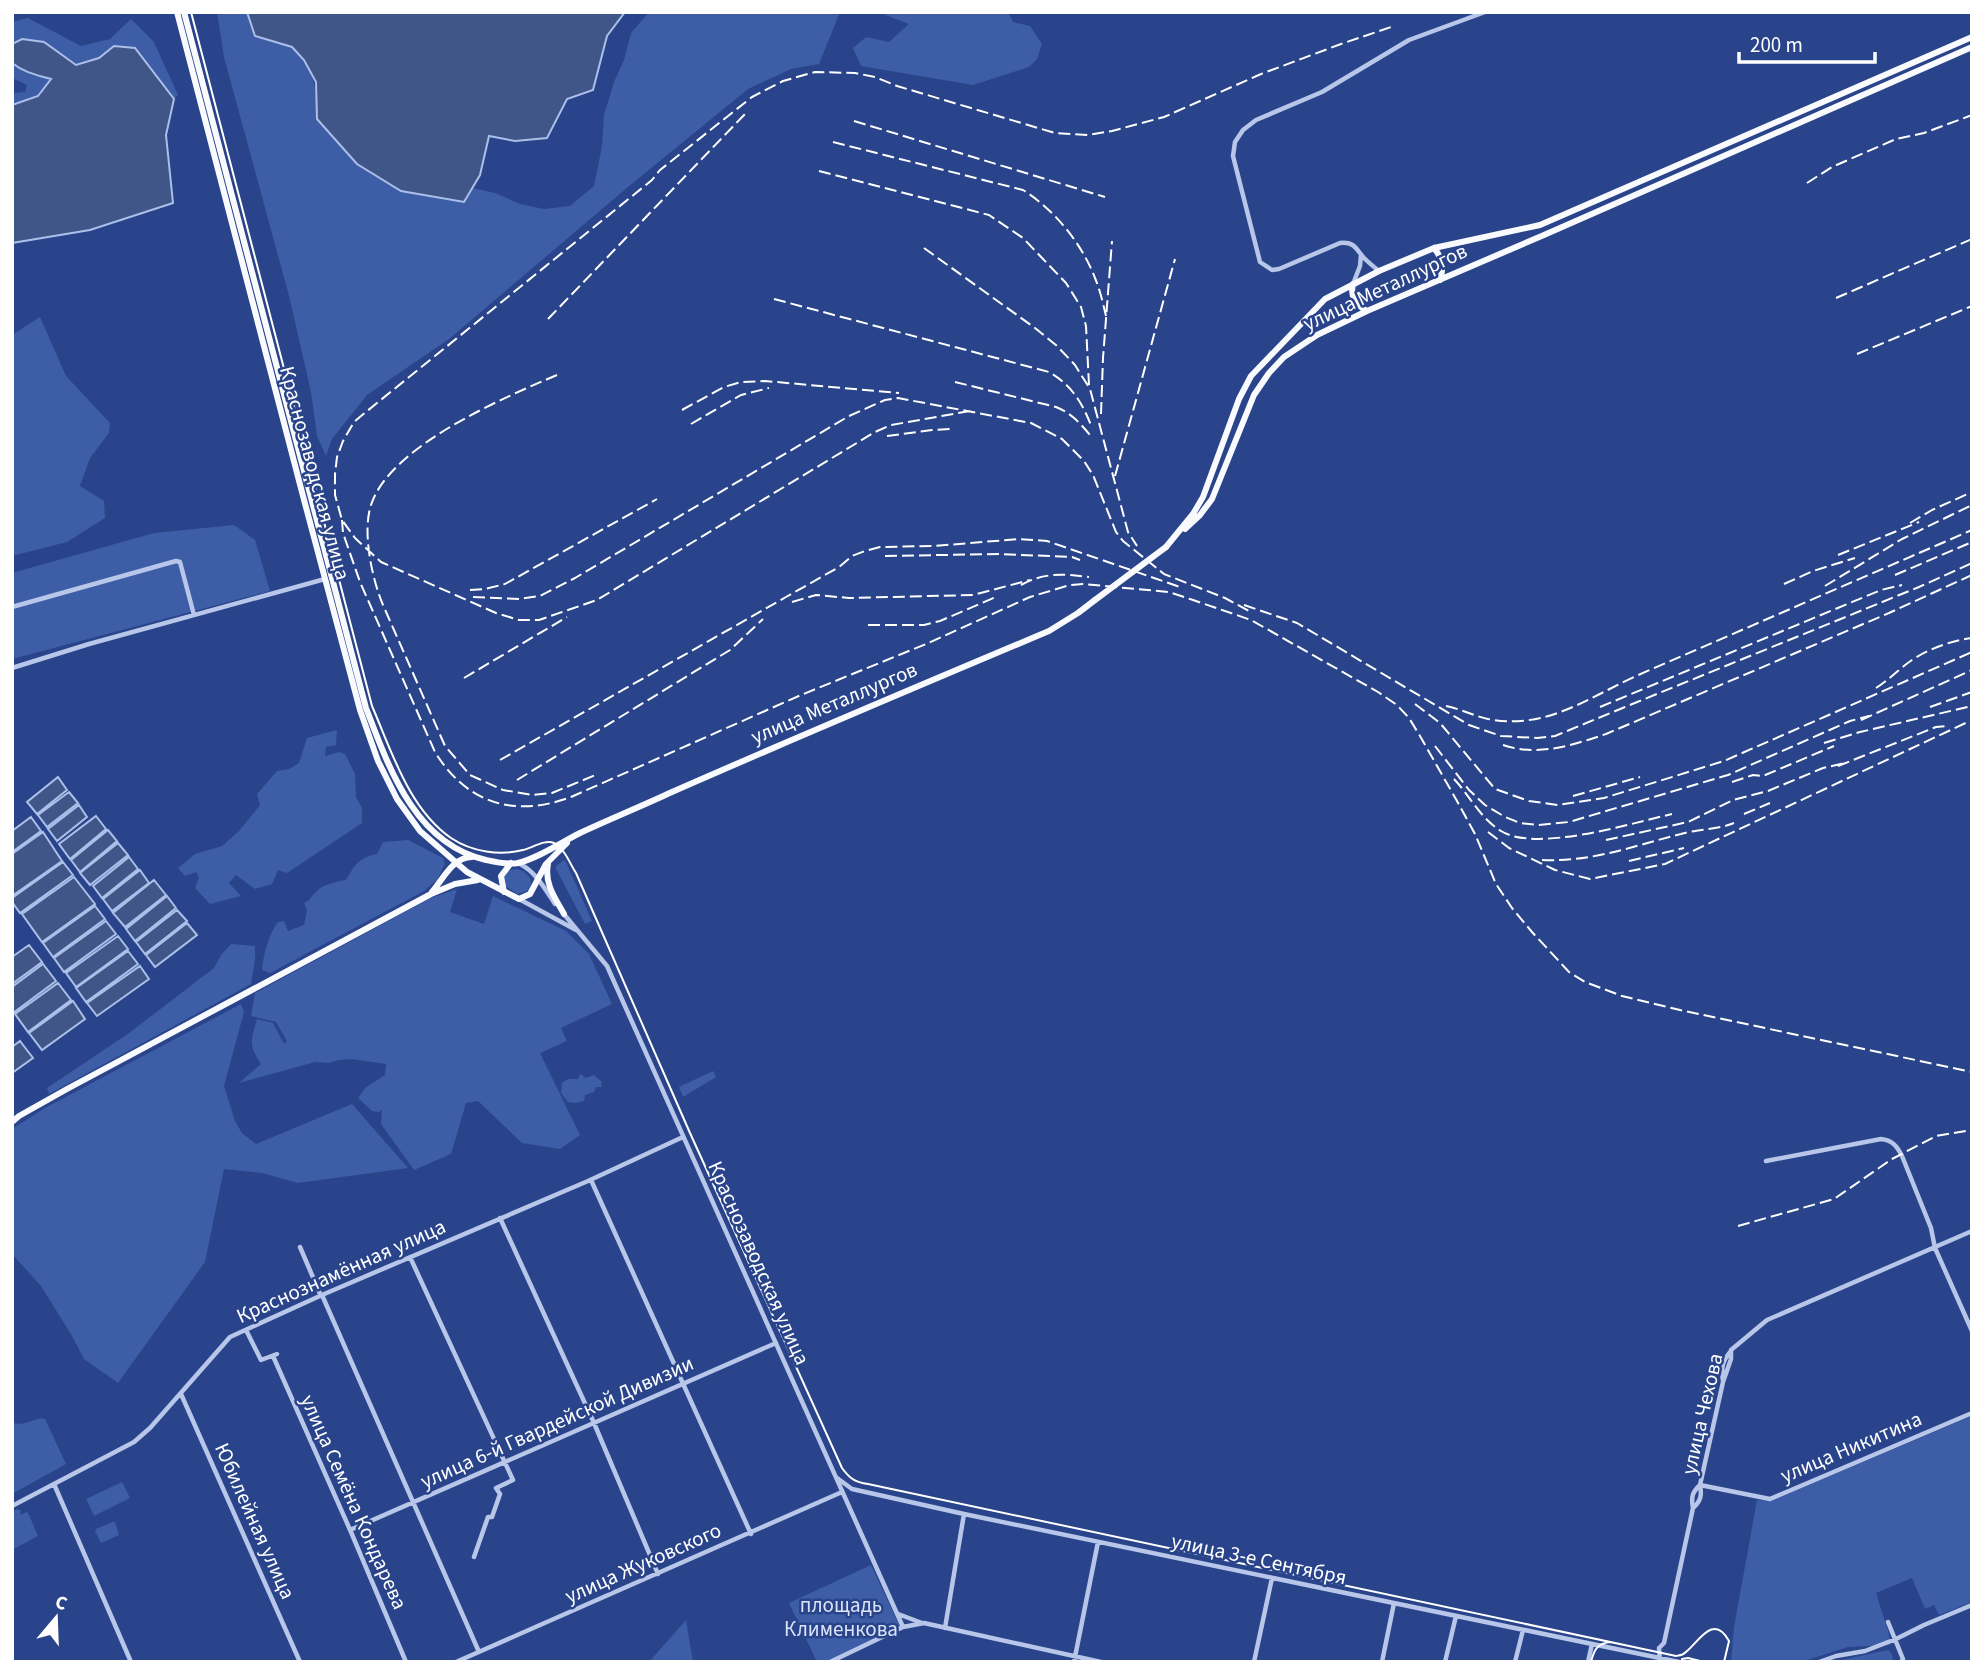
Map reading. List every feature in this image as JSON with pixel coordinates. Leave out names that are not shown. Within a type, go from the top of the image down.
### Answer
[{"type":"main road","name":"Краснозаводская улица","points":[[177,12],[328,578],[366,708],[393,775],[421,818],[437,835],[454,847],[478,858],[514,863]]},
{"type":"main road","name":"Краснозаводская улица","points":[[184,12],[360,710],[378,761],[397,799],[420,831],[455,863],[504,892]]},
{"type":"main road","name":"улица Металлургов","points":[[1166,547],[1203,497],[1239,399],[1251,376],[1325,299],[1379,271],[1434,248],[1540,225],[1972,37]]},
{"type":"main road","name":"улица Металлургов","points":[[583,832],[828,723],[1049,631],[1078,613],[1166,547],[1200,515],[1212,499],[1254,395],[1284,357],[1317,335],[1972,47]]},
{"type":"main road","points":[[1434,248],[1443,268],[1440,280]]},
{"type":"main road","points":[[1353,284],[1352,294],[1356,304],[1367,311]]},
{"type":"main road","points":[[583,832],[560,848],[549,860],[530,894],[519,900],[504,892],[501,876],[514,863],[583,832]]},
{"type":"main road","points":[[431,894],[455,863],[466,857],[478,858]]},
{"type":"main road","points":[[549,860],[548,880],[564,914]]},
{"type":"main road","points":[[12,1122],[67,1089],[431,894],[455,884],[480,880]]},
{"type":"street","points":[[1379,271],[1355,245],[1347,242],[1279,269],[1272,270],[1260,262],[1233,156],[1235,142],[1243,130],[1256,120],[1322,92],[1409,40],[1485,12]]},
{"type":"street","points":[[1353,284],[1360,266],[1361,254]]},
{"type":"street","points":[[12,607],[176,561],[180,562],[194,615]]},
{"type":"street","points":[[12,668],[328,578]]},
{"type":"street","points":[[514,863],[528,868],[539,879]]},
{"type":"street","name":"Краснозаводская улица","points":[[539,879],[555,904],[607,966],[903,1628]]},
{"type":"street","points":[[519,900],[579,933]]},
{"type":"street","name":"Краснознамённая улица","points":[[12,1506],[134,1442],[181,1394],[227,1340],[683,1137]]},
{"type":"street","points":[[1766,1161],[1881,1139],[1889,1140],[1902,1156],[1931,1228],[1935,1248],[1972,1331]]},
{"type":"street","points":[[591,1180],[751,1534]]},
{"type":"street","points":[[500,1218],[594,1423],[658,1574]]},
{"type":"street","name":"улица Чехова","points":[[1659,1659],[1659,1648],[1664,1643],[1693,1508],[1700,1502],[1700,1485],[1731,1350],[1767,1320],[1972,1231]]},
{"type":"street","points":[[300,1247],[479,1652]]},
{"type":"street","points":[[411,1257],[513,1480],[496,1488],[500,1494],[492,1517],[488,1517],[474,1557]]},
{"type":"street","name":"улица Семёна Кондарева","points":[[246,1330],[261,1360],[275,1355],[406,1662]]},
{"type":"street","name":"улица 6-й Гвардейской Дивизии","points":[[350,1530],[776,1343]]},
{"type":"street","name":"Юбилейная улица","points":[[181,1394],[300,1662]]},
{"type":"street","name":"улица Никитина","points":[[1700,1485],[1770,1499],[1972,1413]]},
{"type":"street","name":"улица 3-е Сентября","points":[[837,1478],[852,1489],[964,1514],[1679,1662]]},
{"type":"street","points":[[54,1484],[131,1662]]},
{"type":"street","points":[[846,1500],[852,1489]]},
{"type":"street","name":"улица Жуковского","points":[[456,1662],[842,1492]]},
{"type":"street","points":[[945,1628],[964,1514]]},
{"type":"street","points":[[1075,1659],[1098,1542]]},
{"type":"street","points":[[1254,1662],[1272,1578]]},
{"type":"street","points":[[1382,1662],[1394,1603]]},
{"type":"street","points":[[1819,1662],[1865,1651],[1972,1605]]},
{"type":"street","points":[[897,1614],[1075,1659],[1101,1662]]},
{"type":"street","points":[[1445,1662],[1456,1616]]},
{"type":"street","points":[[1888,1622],[1903,1659],[1901,1662]]},
{"type":"street","points":[[830,1662],[903,1628],[925,1623]]},
{"type":"street","points":[[1515,1662],[1523,1630]]},
{"type":"street","points":[[1588,1662],[1592,1644]]},
{"type":"green space","points":[[217,12],[247,12],[255,36],[284,44],[301,55],[313,80],[317,119],[464,202],[473,188],[544,209],[570,206],[594,186],[602,146],[604,115],[614,82],[624,60],[631,33],[649,12],[840,12],[819,64],[791,69],[748,89],[449,339],[367,395],[332,439],[326,456],[317,436],[311,392],[289,296],[224,57]]},
{"type":"green space","points":[[878,12],[1008,12],[1013,22],[1030,26],[1042,44],[1037,59],[1029,67],[973,85],[861,66],[853,48],[866,37],[889,42],[909,24]]},
{"type":"green space","points":[[28,18],[81,46],[110,39],[131,19],[154,42],[178,95],[174,99],[135,48],[114,46],[99,58],[76,65],[54,49],[38,42],[29,40],[12,44],[12,22]]},
{"type":"green space","points":[[12,63],[31,74],[52,79],[38,96],[12,105],[12,93],[25,92],[27,85],[12,78]]},
{"type":"green space","points":[[40,317],[66,376],[110,423],[109,433],[90,458],[80,486],[104,501],[105,518],[67,542],[12,556],[12,335]]},
{"type":"green space","points":[[234,525],[255,540],[270,591],[12,659],[12,573],[154,533]]},
{"type":"green space","points":[[337,730],[336,745],[326,747],[325,756],[339,752],[345,754],[355,774],[356,797],[362,808],[362,823],[287,873],[278,870],[272,884],[255,889],[236,875],[229,883],[241,896],[210,904],[195,888],[199,878],[196,872],[185,876],[178,868],[195,854],[222,846],[239,831],[260,805],[257,794],[277,771],[289,769],[299,763],[307,738]]},
{"type":"green space","points":[[408,840],[443,858],[445,864],[437,880],[424,891],[270,973],[262,970],[267,945],[278,922],[284,921],[288,931],[304,925],[307,910],[304,903],[320,889],[346,880],[358,862],[377,854],[383,842]]},
{"type":"green space","points":[[564,860],[592,921],[585,924],[556,869]]},
{"type":"green space","points":[[517,869],[527,875],[531,884],[527,891],[517,894],[504,885],[503,877],[509,870]]},
{"type":"green space","points":[[457,889],[450,912],[484,924],[493,896],[566,931],[589,954],[612,1004],[561,1028],[567,1041],[540,1053],[580,1135],[560,1149],[522,1143],[478,1101],[466,1103],[451,1154],[414,1170],[381,1124],[382,1109],[379,1112],[372,1111],[358,1098],[365,1088],[385,1075],[386,1064],[351,1059],[329,1063],[315,1062],[239,1083],[261,1064],[252,1042],[257,1019],[273,1023],[284,1044],[287,1041],[276,1022],[251,1016],[255,993],[431,898]]},
{"type":"green space","points":[[231,944],[255,946],[251,984],[49,1094],[47,1088],[129,1033],[214,968]]},
{"type":"green space","points":[[241,1004],[244,1012],[224,1086],[235,1121],[242,1133],[256,1144],[352,1104],[408,1168],[298,1183],[262,1173],[224,1169],[205,1262],[118,1383],[84,1359],[41,1286],[12,1254],[12,1129],[45,1108]]},
{"type":"green space","points":[[713,1071],[716,1077],[683,1097],[679,1087]]},
{"type":"green space","points":[[580,1074],[586,1078],[594,1075],[601,1081],[602,1087],[596,1087],[594,1092],[585,1095],[584,1101],[568,1102],[561,1093],[562,1083],[568,1079],[578,1079]]},
{"type":"green space","points":[[1972,1416],[1972,1602],[1939,1615],[1934,1605],[1925,1609],[1912,1578],[1876,1593],[1890,1645],[1848,1647],[1801,1662],[1731,1662],[1734,1627],[1757,1500],[1771,1501]]},
{"type":"green space","points":[[45,1419],[66,1464],[12,1494],[12,1423],[22,1424]]},
{"type":"green space","points":[[122,1482],[130,1498],[94,1516],[86,1499]]},
{"type":"green space","points":[[12,1511],[21,1511],[20,1515],[27,1512],[38,1536],[12,1550]]},
{"type":"green space","points":[[113,1522],[119,1535],[101,1543],[96,1529]]},
{"type":"green space","name":"площадь Клименкова","points":[[871,1565],[900,1627],[828,1662],[817,1662],[789,1603]]},
{"type":"green space","points":[[686,1620],[693,1662],[649,1662]]},
{"type":"green space","points":[[1888,1650],[1892,1654],[1893,1662],[1832,1662]]},
{"type":"shaded area","points":[[247,12],[625,12],[607,36],[593,90],[567,99],[547,138],[515,141],[489,136],[480,175],[464,202],[401,191],[357,164],[317,119],[316,82],[304,60],[292,47],[255,36]]},
{"type":"shaded area","points":[[22,39],[44,42],[76,65],[99,58],[114,46],[135,48],[174,99],[166,135],[173,203],[90,230],[12,243],[12,105],[38,96],[51,79],[12,63],[12,44]]},
{"type":"shaded area","points":[[58,777],[67,790],[37,814],[27,802]]},
{"type":"shaded area","points":[[69,792],[78,803],[47,827],[38,815]]},
{"type":"shaded area","points":[[79,805],[87,817],[57,841],[48,829]]},
{"type":"shaded area","points":[[96,816],[106,829],[70,859],[59,844]]},
{"type":"shaded area","points":[[31,817],[41,831],[12,852],[12,831]]},
{"type":"shaded area","points":[[108,830],[117,841],[80,872],[71,860]]},
{"type":"shaded area","points":[[43,832],[62,861],[12,896],[12,854]]},
{"type":"shaded area","points":[[118,843],[128,855],[90,885],[80,873]]},
{"type":"shaded area","points":[[129,857],[138,869],[102,898],[93,886]]},
{"type":"shaded area","points":[[63,862],[73,875],[20,913],[12,898]]},
{"type":"shaded area","points":[[140,870],[149,883],[112,911],[103,899]]},
{"type":"shaded area","points":[[74,877],[95,904],[42,942],[22,914]]},
{"type":"shaded area","points":[[154,880],[166,895],[125,927],[113,913]]},
{"type":"shaded area","points":[[167,896],[176,908],[135,941],[126,929]]},
{"type":"shaded area","points":[[95,906],[105,919],[53,957],[43,943]]},
{"type":"shaded area","points":[[177,910],[187,921],[145,954],[136,942]]},
{"type":"shaded area","points":[[106,921],[116,934],[64,972],[54,958]]},
{"type":"shaded area","points":[[187,923],[197,935],[155,967],[146,955]]},
{"type":"shaded area","points":[[118,936],[128,949],[76,987],[66,973]]},
{"type":"shaded area","points":[[29,945],[42,962],[12,984],[12,957]]},
{"type":"shaded area","points":[[128,951],[138,964],[86,1002],[76,988]]},
{"type":"shaded area","points":[[43,964],[56,981],[13,1013],[12,987]]},
{"type":"shaded area","points":[[140,966],[149,979],[97,1016],[87,1003]]},
{"type":"shaded area","points":[[58,983],[71,1000],[28,1032],[15,1014]]},
{"type":"shaded area","points":[[73,1001],[85,1019],[42,1050],[29,1033]]},
{"type":"shaded area","points":[[20,1041],[33,1058],[12,1073],[12,1047]]},
{"type":"tram line","points":[[191,12],[372,706],[403,778],[436,826],[459,843],[486,852],[505,853],[550,842],[558,846],[567,857],[842,1468],[848,1475],[863,1483],[1676,1656],[1684,1653],[1707,1632],[1718,1629],[1729,1641],[1724,1662]]},
{"type":"tram line","points":[[1591,1662],[1597,1648],[1611,1642]]},
{"type":"tram line","points":[[1682,1659],[1704,1662]]},
{"type":"railway","points":[[970,411],[891,425],[875,432],[597,600],[539,620],[519,620],[496,613],[381,562],[355,538],[342,520],[335,495],[337,457],[354,422],[652,180],[660,170],[752,97],[783,81],[815,72],[855,73],[1055,133],[1088,135],[1164,117],[1261,74],[1394,26]]},
{"type":"railway","points":[[548,319],[745,114]]},
{"type":"railway","points":[[1807,183],[1832,167],[1896,139],[1924,133],[1972,115]]},
{"type":"railway","points":[[854,121],[1105,197]]},
{"type":"railway","points":[[833,142],[1023,190],[1046,207],[1075,240],[1095,278],[1106,316]]},
{"type":"railway","points":[[819,171],[989,215],[1023,238],[1066,283],[1081,307],[1086,326],[1089,385]]},
{"type":"railway","points":[[1836,298],[1972,239]]},
{"type":"railway","points":[[1101,414],[1112,241]]},
{"type":"railway","points":[[924,248],[1035,328],[1075,365],[1090,389],[1128,532],[1137,546]]},
{"type":"railway","points":[[1115,476],[1175,259]]},
{"type":"railway","points":[[774,299],[1049,372],[1076,396],[1092,428]]},
{"type":"railway","points":[[1857,354],[1972,306]]},
{"type":"railway","points":[[557,375],[451,426],[400,463],[382,483],[371,505],[368,516],[368,542],[375,582],[383,605],[445,746],[470,775],[503,790],[533,795],[552,793],[598,774]]},
{"type":"railway","points":[[682,410],[724,387],[741,382],[765,381],[899,393]]},
{"type":"railway","points":[[955,382],[1056,407],[1075,419],[1090,435]]},
{"type":"railway","points":[[691,424],[741,395],[769,388]]},
{"type":"railway","points":[[473,597],[519,599],[540,596],[849,416],[885,400],[898,398],[1031,423],[1062,439],[1084,461],[1093,475],[1116,532],[1123,541],[1164,574],[1225,598],[1251,612]]},
{"type":"railway","points":[[887,436],[952,429]]},
{"type":"railway","points":[[1910,523],[1972,492]]},
{"type":"railway","points":[[470,590],[505,584],[657,499]]},
{"type":"railway","points":[[1825,586],[1902,539],[1972,505]]},
{"type":"railway","points":[[342,520],[343,533],[360,582],[435,752],[462,784],[477,795],[494,802],[531,806],[571,797],[1030,597],[1070,585],[1083,584],[1169,592],[1251,620],[1397,705],[1409,718],[1457,801],[1475,834],[1496,884],[1512,908],[1569,972],[1585,982],[1622,996],[1680,1010],[1972,1072]]},
{"type":"railway","points":[[1838,555],[1919,522]]},
{"type":"railway","points":[[1446,706],[1488,719],[1509,721],[1529,720],[1565,710],[1636,676],[1972,530]]},
{"type":"railway","points":[[500,760],[839,567],[852,556],[880,547],[934,546],[1019,539],[1047,541],[1180,587]]},
{"type":"railway","points":[[1895,575],[1972,542]]},
{"type":"railway","points":[[885,556],[999,554],[1072,557],[1080,560]]},
{"type":"railway","points":[[1784,584],[1813,571],[1855,558]]},
{"type":"railway","points":[[1244,605],[1297,623],[1469,725],[1501,736],[1537,738],[1555,736],[1972,563]]},
{"type":"railway","points":[[1021,585],[1054,575],[1089,577]]},
{"type":"railway","points":[[1503,745],[1542,750],[1606,734],[1972,575]]},
{"type":"railway","points":[[792,602],[816,595],[849,598],[973,595],[1030,580]]},
{"type":"railway","points":[[1600,707],[1881,590],[1902,585]]},
{"type":"railway","points":[[868,625],[924,625],[996,597]]},
{"type":"railway","points":[[464,678],[567,617]]},
{"type":"railway","points":[[517,780],[730,650],[763,619]]},
{"type":"railway","points":[[1876,688],[1926,652],[1972,638]]},
{"type":"railway","points":[[1415,704],[1440,723],[1495,789],[1529,801],[1558,805],[1604,798],[1724,761],[1972,652]]},
{"type":"railway","points":[[1861,720],[1972,670]]},
{"type":"railway","points":[[1930,707],[1972,692]]},
{"type":"railway","points":[[1824,743],[1972,706]]},
{"type":"railway","points":[[1435,746],[1469,790],[1485,805],[1520,823],[1538,825],[1569,822],[1728,775],[1850,721],[1869,716]]},
{"type":"railway","points":[[1488,832],[1509,848],[1555,870],[1590,879],[1665,864],[1972,720]]},
{"type":"railway","points":[[1838,766],[1936,727],[1946,726]]},
{"type":"railway","points":[[1732,782],[1753,775],[1763,776],[1834,746]]},
{"type":"railway","points":[[1606,840],[1688,822],[1733,800],[1768,791],[1823,768],[1845,763]]},
{"type":"railway","points":[[1573,796],[1640,777]]},
{"type":"railway","points":[[1454,779],[1487,820],[1501,831],[1517,837],[1560,838],[1672,814]]},
{"type":"railway","points":[[1744,814],[1770,803]]},
{"type":"railway","points":[[1542,860],[1596,856],[1687,832],[1734,823]]},
{"type":"railway","points":[[1629,861],[1684,848]]},
{"type":"railway","points":[[1738,1226],[1834,1199],[1892,1159],[1936,1136],[1972,1130]]}]
